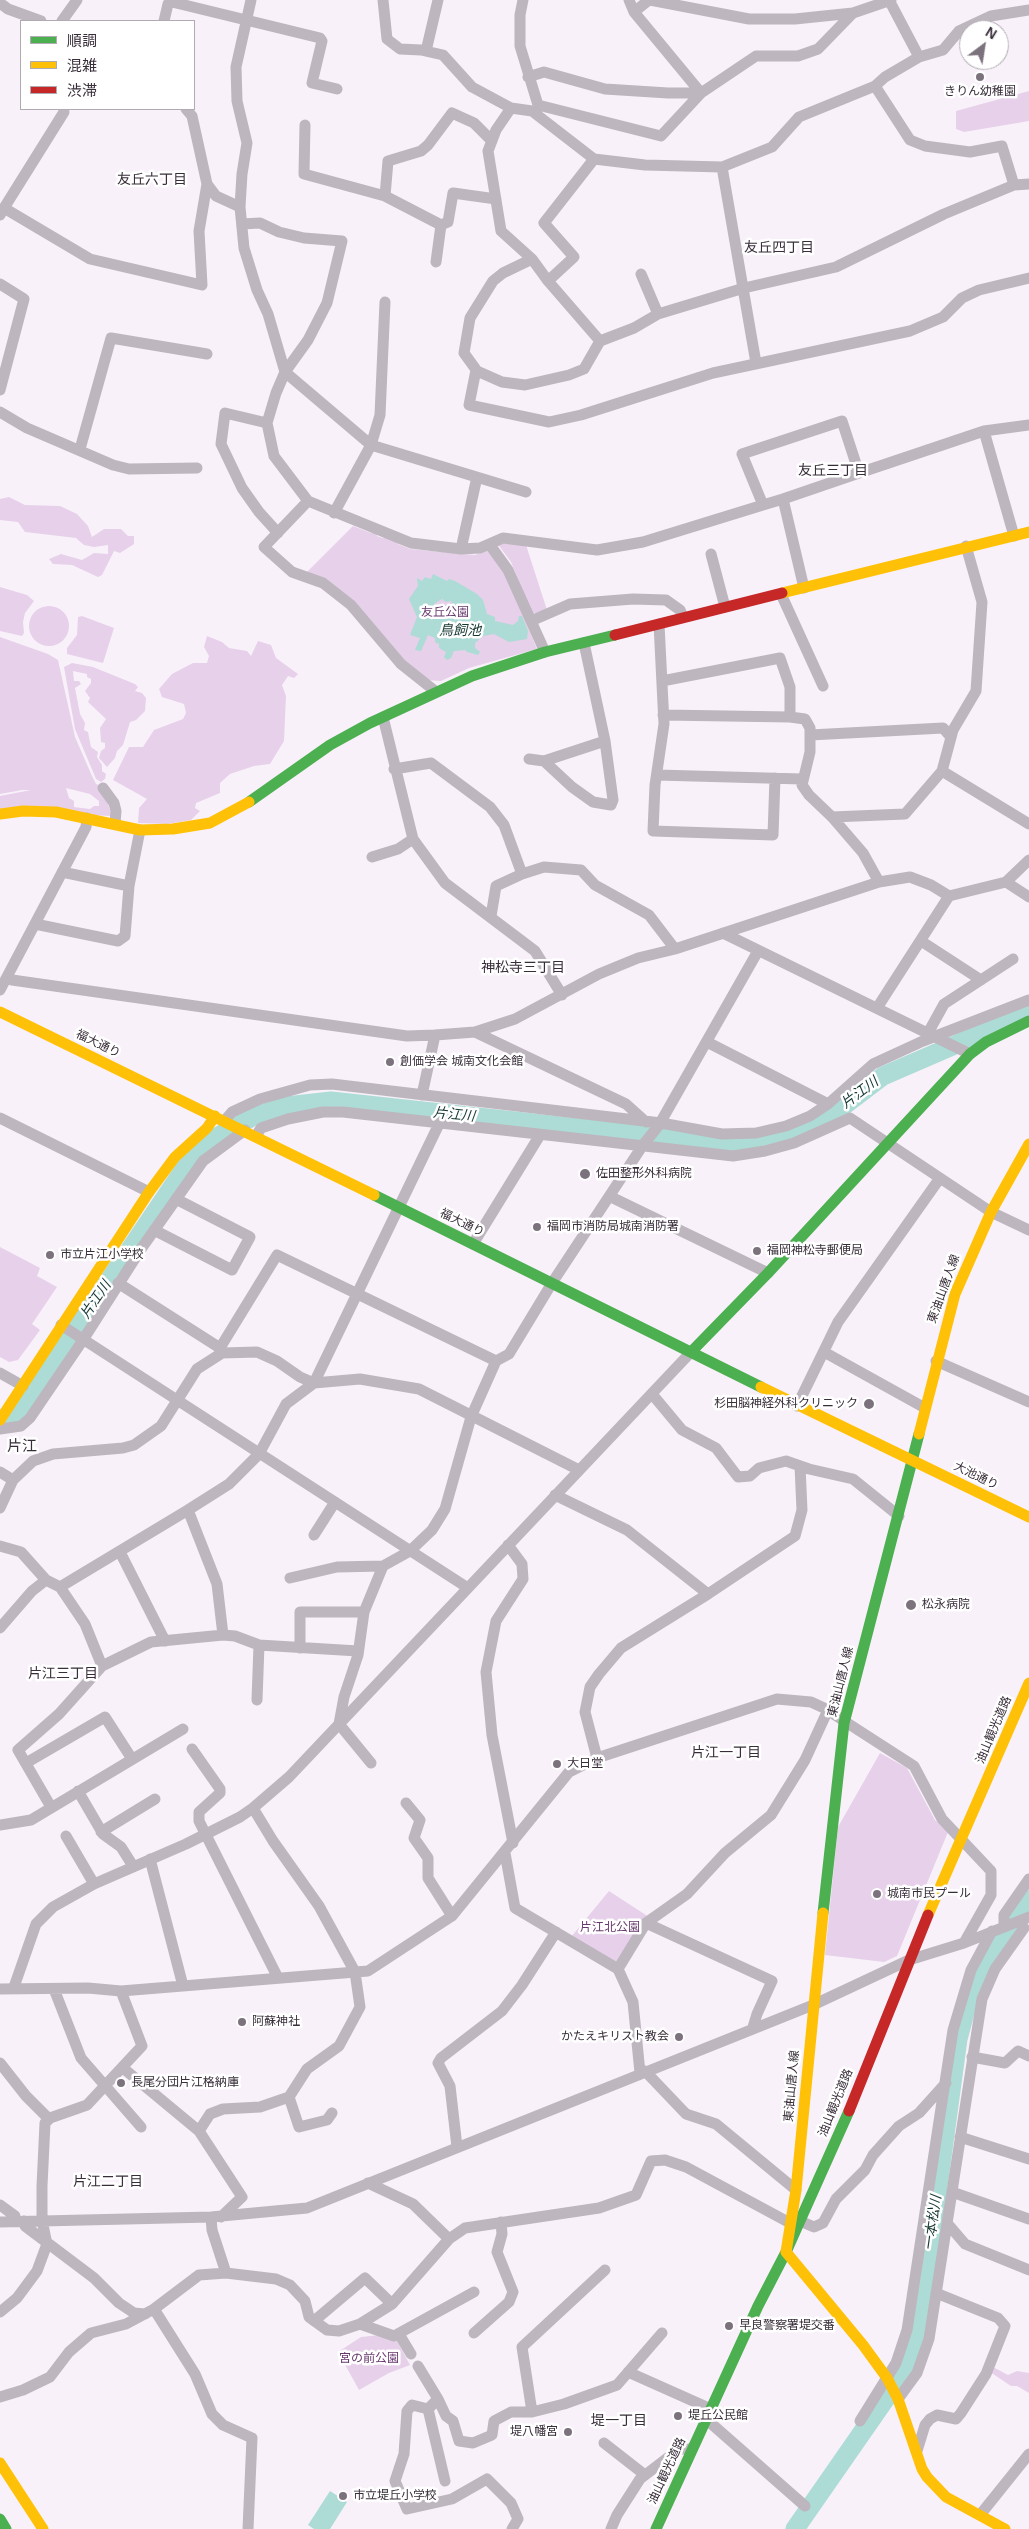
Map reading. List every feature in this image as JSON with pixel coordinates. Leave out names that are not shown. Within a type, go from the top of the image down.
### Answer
[{"type":"main road","points":[[0,814],[38,811],[87,818],[140,830],[173,829],[210,823],[239,809],[330,746],[383,717],[472,676],[545,652],[966,546],[1029,532]]},
{"type":"main road","name":"福大通り","points":[[0,1012],[245,1130],[692,1351],[797,1406],[911,1460]]},
{"type":"main road","points":[[692,1351],[768,1273],[887,1143],[965,1052],[1029,1021]]},
{"type":"main road","points":[[0,1420],[5,1408],[24,1386],[150,1192],[175,1157],[220,1118]]},
{"type":"main road","name":"東油山唐人線","points":[[795,2222],[796,2190],[813,2005],[844,1723],[936,1361],[955,1294],[991,1212],[1029,1144]]},
{"type":"main road","name":"大池通り","points":[[911,1460],[1029,1517]]},
{"type":"main road","name":"油山観光道路","points":[[656,2529],[758,2306],[786,2252],[795,2222],[846,2118],[909,1960],[961,1837],[1028,1689]]},
{"type":"main road","points":[[786,2252],[888,2380],[897,2396],[922,2469],[946,2497],[1005,2529]]},
{"type":"main road","points":[[0,2463],[43,2529]]},
{"type":"main road","points":[[0,2484],[29,2529]]},
{"type":"main road","points":[[0,2519],[4,2529]]},
{"type":"main road","points":[[0,2525],[4,2529]]},
{"type":"street","points":[[63,20],[77,0]]},
{"type":"street","points":[[251,0],[236,67],[237,101],[247,143],[240,207],[244,248],[257,290],[268,314],[285,372],[371,445],[526,492]]},
{"type":"street","points":[[383,0],[387,39],[400,49],[426,51],[443,55],[472,87],[511,108],[535,108],[661,136],[701,93],[756,56],[798,56],[818,50],[853,13]]},
{"type":"street","points":[[426,51],[438,0]]},
{"type":"street","points":[[522,0],[520,46],[535,108],[594,159],[645,165],[722,167],[772,147],[799,117],[874,86],[885,77],[919,57],[943,50],[959,31],[991,16],[1029,10]]},
{"type":"street","points":[[629,0],[634,12],[701,93]]},
{"type":"street","points":[[634,12],[650,0],[749,19],[795,19],[853,13],[890,0],[919,57]]},
{"type":"street","points":[[1012,12],[1013,0]]},
{"type":"street","points":[[164,20],[168,4],[172,2],[320,38],[322,41],[312,83],[337,88]]},
{"type":"street","points":[[0,3],[8,9],[38,20]]},
{"type":"street","points":[[528,78],[544,72],[605,89],[701,93]]},
{"type":"street","points":[[874,86],[910,140],[925,146],[970,152],[1002,146],[1014,185]]},
{"type":"street","points":[[511,108],[496,130],[488,151],[501,231],[532,260],[600,341]]},
{"type":"street","points":[[64,112],[2,212],[90,259],[202,285],[199,231],[207,184],[192,116],[187,110]]},
{"type":"street","points":[[385,196],[388,161],[421,151],[428,145],[452,113],[474,123],[492,141]]},
{"type":"street","points":[[305,125],[304,174],[385,196],[441,225]]},
{"type":"street","points":[[548,281],[574,257],[544,224],[594,159]]},
{"type":"street","points":[[722,167],[756,363]]},
{"type":"street","points":[[207,184],[216,196],[240,207]]},
{"type":"street","points":[[532,260],[503,273],[493,281],[470,318],[464,353],[476,370],[502,382],[525,385],[568,375],[584,369],[600,341],[634,328],[658,314],[744,288],[836,267],[944,214],[1014,185],[1029,184]]},
{"type":"street","points":[[441,225],[448,222],[453,193],[496,199]]},
{"type":"street","points":[[242,224],[260,223],[278,232],[304,238],[342,241],[327,303],[308,340],[285,372],[267,423],[274,456],[308,501],[412,543],[461,549],[480,548],[503,538],[597,550],[643,542],[763,506],[984,431],[1029,425]]},
{"type":"street","points":[[436,262],[441,225]]},
{"type":"street","points":[[641,274],[658,314]]},
{"type":"street","points":[[476,370],[469,405],[550,422],[756,363],[910,331],[943,317],[962,298],[979,290],[1029,278]]},
{"type":"street","points":[[0,284],[24,300],[0,390]]},
{"type":"street","points":[[334,513],[371,445],[380,415],[385,302]]},
{"type":"street","points":[[80,449],[111,338],[207,354]]},
{"type":"street","points":[[0,412],[26,428],[80,449],[113,465],[129,469],[198,468]]},
{"type":"street","points":[[267,423],[224,413],[221,444],[242,488],[259,512],[278,533]]},
{"type":"street","points":[[763,506],[742,454],[842,421],[860,473]]},
{"type":"street","points":[[984,431],[1014,536]]},
{"type":"street","points":[[461,549],[477,477]]},
{"type":"street","points":[[783,499],[804,588]]},
{"type":"street","points":[[308,501],[264,547],[292,572],[322,583],[352,605],[401,664],[435,692]]},
{"type":"street","points":[[490,545],[508,570],[545,652]]},
{"type":"street","points":[[832,817],[905,814],[942,771],[951,737],[976,691],[982,602],[966,546]]},
{"type":"street","points":[[711,554],[725,607]]},
{"type":"street","points":[[781,594],[823,686]]},
{"type":"street","points":[[530,621],[570,604],[634,599],[666,600],[680,610],[683,617]]},
{"type":"street","points":[[659,624],[663,715],[656,775],[653,831],[773,835],[775,778]]},
{"type":"street","points":[[544,761],[572,787],[594,802],[610,805],[613,800],[605,742],[584,643]]},
{"type":"street","points":[[662,681],[780,658],[790,687],[790,717]]},
{"type":"street","points":[[663,715],[790,717],[805,719],[810,728],[810,752],[802,785],[863,853],[879,882]]},
{"type":"street","points":[[383,717],[394,769],[413,839],[445,883],[535,950],[562,995]]},
{"type":"street","points":[[810,736],[943,728],[951,737]]},
{"type":"street","points":[[529,759],[544,761],[605,742]]},
{"type":"street","points":[[394,769],[432,763],[490,807],[504,825],[522,874]]},
{"type":"street","points":[[942,771],[1027,818]]},
{"type":"street","points":[[656,775],[802,779]]},
{"type":"street","points":[[103,788],[114,803],[116,811],[115,824]]},
{"type":"street","points":[[0,990],[86,827],[87,818]]},
{"type":"street","points":[[35,924],[118,942],[126,936],[129,886],[140,830]]},
{"type":"street","points":[[372,857],[398,849],[413,839]]},
{"type":"street","points":[[878,1008],[949,896],[1006,882],[1029,860]]},
{"type":"street","points":[[491,916],[496,886],[522,874],[544,867],[581,870],[595,885],[648,915],[674,949]]},
{"type":"street","points":[[62,872],[129,886]]},
{"type":"street","points":[[7,977],[22,981],[407,1036],[475,1032],[515,1018],[638,958],[674,949],[879,882],[910,877],[931,885],[949,896]]},
{"type":"street","points":[[1006,882],[1029,897]]},
{"type":"street","points":[[723,933],[965,1052]]},
{"type":"street","points":[[921,940],[981,980]]},
{"type":"street","points":[[290,1578],[336,1567],[383,1566],[410,1551],[432,1530],[445,1509],[471,1417],[496,1361],[509,1354],[552,1283],[660,1124],[758,950]]},
{"type":"street","points":[[936,1037],[944,1004],[1013,960]]},
{"type":"street","points":[[220,1118],[244,1105],[310,1085],[332,1084],[646,1122],[722,1134],[756,1133],[786,1126],[810,1116],[828,1104],[873,1064],[1029,1000]]},
{"type":"street","points":[[475,1032],[626,1104],[646,1122]]},
{"type":"street","points":[[422,1095],[435,1035]]},
{"type":"street","points":[[707,1042],[828,1104]]},
{"type":"street","points":[[256,1136],[261,1128],[288,1119],[323,1112],[343,1112],[540,1135],[646,1143],[741,1154],[765,1151],[794,1143],[850,1118],[991,1212],[1029,1230]]},
{"type":"street","points":[[0,1118],[150,1192]]},
{"type":"street","points":[[60,1587],[229,1484],[259,1454],[286,1404],[314,1383],[439,1124]]},
{"type":"street","points":[[0,1429],[21,1426],[30,1418],[154,1230],[203,1161],[245,1130]]},
{"type":"street","points":[[473,1244],[540,1135]]},
{"type":"street","points":[[797,1406],[838,1322],[940,1178]]},
{"type":"street","points":[[611,1197],[768,1273]]},
{"type":"street","points":[[154,1230],[232,1270],[250,1237],[176,1199]]},
{"type":"street","points":[[0,1508],[13,1480],[33,1461],[53,1454],[87,1453],[134,1445],[160,1426],[197,1369],[221,1350],[278,1254],[496,1361]]},
{"type":"street","points":[[118,1284],[221,1350],[257,1352],[277,1361],[300,1377],[314,1383],[360,1379],[419,1389],[579,1470]]},
{"type":"street","points":[[63,1326],[468,1588]]},
{"type":"street","points":[[14,1987],[36,1924],[53,1907],[94,1884],[205,1835],[240,1817],[289,1777],[692,1351]]},
{"type":"street","points":[[824,1352],[925,1408]]},
{"type":"street","points":[[936,1361],[1028,1400]]},
{"type":"street","points":[[0,1373],[24,1386]]},
{"type":"street","points":[[652,1394],[682,1430],[716,1448],[738,1477],[750,1476],[758,1468],[786,1461],[853,1480],[898,1516]]},
{"type":"street","points":[[597,1758],[585,1712],[590,1687],[621,1648],[708,1594],[795,1536],[802,1510],[800,1466]]},
{"type":"street","points":[[0,1472],[13,1480]]},
{"type":"street","points":[[555,1496],[627,1530],[708,1594]]},
{"type":"street","points":[[314,1535],[335,1502]]},
{"type":"street","points":[[188,1510],[217,1584],[223,1636]]},
{"type":"street","points":[[508,1545],[522,1564],[523,1579],[496,1620],[486,1672],[492,1735],[513,1843]]},
{"type":"street","points":[[0,1546],[21,1552],[46,1580],[60,1587],[85,1624],[102,1666]]},
{"type":"street","points":[[120,1552],[165,1641]]},
{"type":"street","points":[[339,1724],[358,1651],[364,1612],[383,1566]]},
{"type":"street","points":[[0,1628],[32,1591],[46,1580]]},
{"type":"street","points":[[300,1648],[300,1612],[364,1612]]},
{"type":"street","points":[[50,1807],[18,1750],[60,1714],[102,1666],[151,1642],[223,1636],[235,1636],[258,1645],[358,1651]]},
{"type":"street","points":[[257,1700],[258,1645]]},
{"type":"street","points":[[0,1989],[14,1987],[88,1988],[121,1991],[368,1971],[452,1916],[569,1772],[597,1758],[778,1699],[811,1702],[828,1710],[844,1723],[914,1766],[942,1819],[991,1871],[991,1895],[964,1943]]},
{"type":"street","points":[[618,1969],[646,1922],[687,1894],[725,1853],[771,1815],[806,1760],[828,1710]]},
{"type":"street","points":[[26,1763],[105,1717],[132,1759]]},
{"type":"street","points":[[339,1724],[371,1763]]},
{"type":"street","points":[[0,1825],[31,1820],[182,1729]]},
{"type":"street","points":[[192,1748],[220,1789],[220,1792],[200,1812],[199,1821],[278,1978]]},
{"type":"street","points":[[78,1791],[101,1832],[121,1847],[133,1866]]},
{"type":"street","points":[[101,1832],[155,1799]]},
{"type":"street","points":[[406,1803],[420,1820],[414,1838],[428,1858],[428,1878],[452,1916]]},
{"type":"street","points":[[199,2131],[210,2114],[223,2109],[260,2107],[289,2096],[307,2069],[339,2046],[360,2007],[355,1972],[319,1906],[272,1841],[253,1808]]},
{"type":"street","points":[[66,1836],[94,1884]]},
{"type":"street","points":[[505,1853],[515,1908],[618,1969],[633,2002],[642,2072],[686,2114],[716,2124],[796,2190]]},
{"type":"street","points":[[150,1859],[182,1986]]},
{"type":"street","points":[[1006,1925],[1004,1915],[1029,1879]]},
{"type":"street","points":[[0,2222],[216,2217],[308,2208],[753,2027],[813,2005],[909,1960],[964,1943],[1029,1917]]},
{"type":"street","points":[[646,1922],[772,1981],[753,2027]]},
{"type":"street","points":[[897,2396],[918,2373],[928,2339],[982,1999],[996,1969],[1027,1928]]},
{"type":"street","points":[[860,2421],[888,2380],[908,2330],[953,2030],[971,1970],[992,1931]]},
{"type":"street","points":[[456,2147],[450,2086],[438,2064],[441,2058],[502,2010],[522,1985],[556,1932]]},
{"type":"street","points":[[54,1989],[82,2058],[141,2127]]},
{"type":"street","points":[[0,2312],[26,2288],[37,2271],[47,2244],[42,2220],[45,2123],[49,2119],[87,2105],[142,2046],[121,1991]]},
{"type":"street","points":[[972,2056],[1005,2063],[1018,2051],[1029,2056]]},
{"type":"street","points":[[0,2062],[26,2096],[49,2119]]},
{"type":"street","points":[[123,2068],[199,2131],[242,2197],[216,2217],[212,2230],[226,2273]]},
{"type":"street","points":[[0,2397],[23,2390],[50,2377],[69,2352],[91,2333],[126,2324],[150,2312],[199,2275],[226,2273],[276,2279],[290,2285],[305,2301],[309,2317],[326,2330],[339,2331],[360,2324],[392,2304],[449,2239],[465,2228],[599,2208],[636,2194],[651,2160],[665,2160],[686,2167],[795,2222],[814,2227],[823,2223],[836,2199],[865,2170],[873,2155],[899,2126],[920,2113],[946,2083]]},
{"type":"street","points":[[289,2096],[298,2127],[326,2120],[332,2113]]},
{"type":"street","points":[[960,2138],[1029,2159]]},
{"type":"street","points":[[368,2183],[414,2204],[449,2239]]},
{"type":"street","points":[[952,2192],[1029,2219]]},
{"type":"street","points":[[0,2205],[16,2216],[47,2244],[94,2278],[119,2303],[134,2313],[150,2312]]},
{"type":"street","points":[[474,2333],[509,2302],[513,2292],[497,2252],[502,2234],[501,2222]]},
{"type":"street","points":[[947,2223],[965,2244],[1029,2270]]},
{"type":"street","points":[[532,2412],[522,2347],[605,2270]]},
{"type":"street","points":[[314,2321],[366,2278],[392,2304]]},
{"type":"street","points":[[360,2324],[394,2336],[474,2292]]},
{"type":"street","points":[[917,2451],[925,2425],[930,2419],[937,2415],[956,2419],[961,2412],[986,2374],[1005,2326],[998,2318],[936,2293]]},
{"type":"street","points":[[150,2312],[195,2374],[212,2414],[223,2425],[252,2438],[248,2529]]},
{"type":"street","points":[[418,2366],[446,2416],[453,2421],[459,2441],[473,2443],[492,2435],[494,2421],[512,2412],[532,2412],[564,2404],[617,2385],[662,2332]]},
{"type":"street","points":[[399,2334],[411,2354]]},
{"type":"street","points":[[628,2372],[709,2414],[805,2506]]},
{"type":"street","points":[[428,2409],[438,2399]]},
{"type":"street","points":[[428,2409],[412,2406],[407,2411],[404,2454],[395,2480],[407,2509],[452,2499],[487,2479],[511,2504],[518,2519],[512,2529]]},
{"type":"street","points":[[428,2409],[445,2481]]},
{"type":"street","points":[[604,2442],[644,2475]]},
{"type":"street","points":[[611,2529],[617,2515],[644,2475],[680,2449],[692,2450]]},
{"type":"street","points":[[980,2515],[1029,2454]]},
{"type":"green space","points":[[1029,91],[1029,121],[964,132],[956,129],[956,111]]},
{"type":"green space","points":[[9,497],[25,505],[60,506],[77,514],[88,526],[92,537],[104,529],[121,529],[128,536],[134,536],[134,544],[120,553],[114,551],[102,575],[98,577],[72,565],[53,564],[49,559],[61,554],[82,560],[94,553],[108,554],[108,545],[94,547],[84,545],[76,538],[25,532],[18,522],[0,520],[0,499]]},
{"type":"green space","name":"友丘公園","points":[[353,526],[371,533],[376,532],[377,536],[383,538],[387,536],[398,540],[398,544],[410,549],[475,555],[489,549],[504,570],[537,649],[469,668],[441,681],[426,680],[400,657],[385,638],[305,574]]},
{"type":"green space","points":[[497,543],[526,545],[547,610],[532,614],[511,562]]},
{"type":"green space","points":[[0,587],[27,595],[34,601],[25,613],[23,622],[24,633],[22,636],[0,631]]},
{"type":"green space","points":[[53,606],[60,609],[66,615],[69,626],[68,634],[60,643],[53,646],[45,646],[38,643],[30,634],[29,622],[32,615],[41,607]]},
{"type":"green space","points":[[82,616],[114,628],[103,663],[67,654],[67,648],[77,635],[78,617]]},
{"type":"green space","points":[[207,636],[222,642],[229,648],[247,651],[251,656],[258,641],[271,645],[276,658],[298,674],[294,678],[288,676],[282,685],[286,696],[284,741],[270,764],[254,766],[230,774],[220,783],[220,793],[196,803],[195,808],[200,811],[191,820],[168,824],[138,823],[139,808],[147,799],[113,780],[129,747],[143,747],[154,730],[183,719],[186,713],[184,704],[162,697],[159,689],[172,674],[193,663],[207,663],[209,656],[204,647]]},
{"type":"green space","points":[[0,637],[48,654],[58,660],[75,737],[96,784],[99,785],[107,801],[112,816],[0,811],[0,796],[31,790],[0,794]],"holes":[[[66,788],[90,794],[99,801],[99,806],[94,806],[90,809],[74,807],[74,801],[69,798]]]},
{"type":"green space","points":[[72,663],[93,667],[135,684],[138,687],[135,691],[142,693],[146,698],[145,711],[136,720],[130,722],[123,745],[107,767],[99,758],[101,751],[105,748],[105,743],[101,742],[100,728],[106,719],[88,702],[90,698],[85,691],[91,683],[91,679],[87,677],[87,674],[73,671],[74,681],[79,681],[81,684],[75,688],[80,714],[85,723],[84,730],[88,732],[91,747],[98,752],[97,757],[102,765],[102,771],[106,774],[105,779],[101,782],[96,779],[75,729],[64,667]]},
{"type":"green space","points":[[0,1247],[40,1268],[37,1276],[57,1287],[32,1324],[40,1330],[18,1360],[9,1362],[0,1357]]},
{"type":"green space","name":"城南市民プール","points":[[880,1753],[907,1768],[935,1820],[948,1832],[897,1956],[884,1962],[825,1955],[838,1827]]},
{"type":"green space","name":"片江北公園","points":[[609,1891],[649,1917],[616,1964],[571,1937]]},
{"type":"green space","name":"宮の前公園","points":[[380,2335],[396,2339],[410,2365],[389,2373],[359,2390],[338,2352],[361,2337]]},
{"type":"green space","points":[[993,2367],[1008,2375],[1017,2371],[1029,2373],[1029,2393],[1017,2386],[1011,2386],[990,2372]]},
{"type":"water","name":"鳥飼池","points":[[433,574],[447,581],[449,579],[477,594],[483,600],[487,614],[495,617],[495,621],[513,625],[518,621],[519,616],[522,616],[528,631],[527,639],[509,642],[494,634],[483,636],[475,643],[475,648],[480,652],[478,655],[465,650],[454,651],[451,658],[447,660],[444,657],[446,652],[439,648],[435,638],[428,635],[421,651],[415,650],[420,638],[410,635],[417,617],[409,599],[418,586],[417,578],[422,581],[425,577],[431,579]],"holes":[[[442,599],[446,602],[451,601],[454,613],[442,616],[434,612],[434,604]]]},
{"type":"water","points":[[330,2491],[347,2502],[330,2529],[314,2529],[308,2525]]},
{"type":"waterway","name":"片江川","points":[[0,1419],[16,1418],[187,1165],[217,1137],[252,1117],[286,1106],[331,1101],[726,1144],[751,1144],[806,1129],[833,1114],[883,1076],[1029,1013]]},
{"type":"waterway","name":"一本松川","points":[[795,2529],[884,2401],[899,2383],[916,2349],[958,2039],[971,1990],[993,1950],[1029,1899]]},
{"type":"traffic: fast","points":[[249,802],[330,745],[370,723],[472,676],[545,652],[615,635]]},
{"type":"traffic: fast","points":[[692,1351],[768,1273],[970,1054],[986,1042],[1029,1021]]},
{"type":"traffic: fast","points":[[374,1195],[761,1387]]},
{"type":"traffic: fast","points":[[823,1913],[844,1723],[919,1434]]},
{"type":"traffic: fast","points":[[656,2529],[758,2306],[786,2252],[849,2111]]},
{"type":"traffic: fast","points":[[0,2519],[6,2529]]},
{"type":"traffic: slow","points":[[782,593],[1029,532]]},
{"type":"traffic: slow","points":[[0,814],[23,811],[56,812],[140,830],[173,829],[210,823],[249,802]]},
{"type":"traffic: slow","points":[[0,1012],[374,1195]]},
{"type":"traffic: slow","points":[[0,1420],[149,1192],[175,1157],[207,1128],[215,1116]]},
{"type":"traffic: slow","points":[[919,1434],[955,1294],[991,1212],[1029,1144]]},
{"type":"traffic: slow","points":[[761,1387],[1029,1517]]},
{"type":"traffic: slow","points":[[928,1915],[1029,1683]]},
{"type":"traffic: slow","points":[[786,2252],[796,2190],[823,1913]]},
{"type":"traffic: slow","points":[[786,2252],[863,2345],[887,2378],[898,2399],[922,2469],[927,2477],[946,2497],[1005,2529]]},
{"type":"traffic: slow","points":[[0,2463],[43,2529]]},
{"type":"traffic: jam","points":[[615,635],[782,593]]},
{"type":"traffic: jam","points":[[849,2111],[928,1915]]},
{"type":"place","name":"きりん幼稚園","points":[[980,77]]},
{"type":"place","name":"創価学会 城南文化会館","points":[[390,1062]]},
{"type":"place","name":"佐田整形外科病院","points":[[585,1174]]},
{"type":"place","name":"福岡市消防局城南消防署","points":[[537,1227]]},
{"type":"place","name":"福岡神松寺郵便局","points":[[757,1251]]},
{"type":"place","name":"市立片江小学校","points":[[50,1255]]},
{"type":"place","name":"杉田脳神経外科クリニック","points":[[869,1404]]},
{"type":"place","name":"松永病院","points":[[911,1605]]},
{"type":"place","name":"大日堂","points":[[557,1764]]},
{"type":"place","name":"城南市民プール","points":[[877,1894]]},
{"type":"place","name":"阿蘇神社","points":[[242,2022]]},
{"type":"place","name":"かたえキリスト教会","points":[[679,2037]]},
{"type":"place","name":"長尾分団片江格納庫","points":[[121,2083]]},
{"type":"place","name":"早良警察署堤交番","points":[[729,2326]]},
{"type":"place","name":"堤丘公民館","points":[[678,2416]]},
{"type":"place","name":"堤八幡宮","points":[[568,2432]]},
{"type":"place","name":"市立堤丘小学校","points":[[343,2496]]},
{"type":"district","name":"友丘六丁目","points":[[152,180]]},
{"type":"district","name":"友丘四丁目","points":[[779,248]]},
{"type":"district","name":"友丘三丁目","points":[[833,471]]},
{"type":"district","name":"神松寺三丁目","points":[[523,968]]},
{"type":"district","name":"片江","points":[[22,1447]]},
{"type":"district","name":"片江三丁目","points":[[63,1674]]},
{"type":"district","name":"片江一丁目","points":[[726,1753]]},
{"type":"district","name":"片江二丁目","points":[[108,2182]]},
{"type":"district","name":"堤一丁目","points":[[619,2421]]}]
